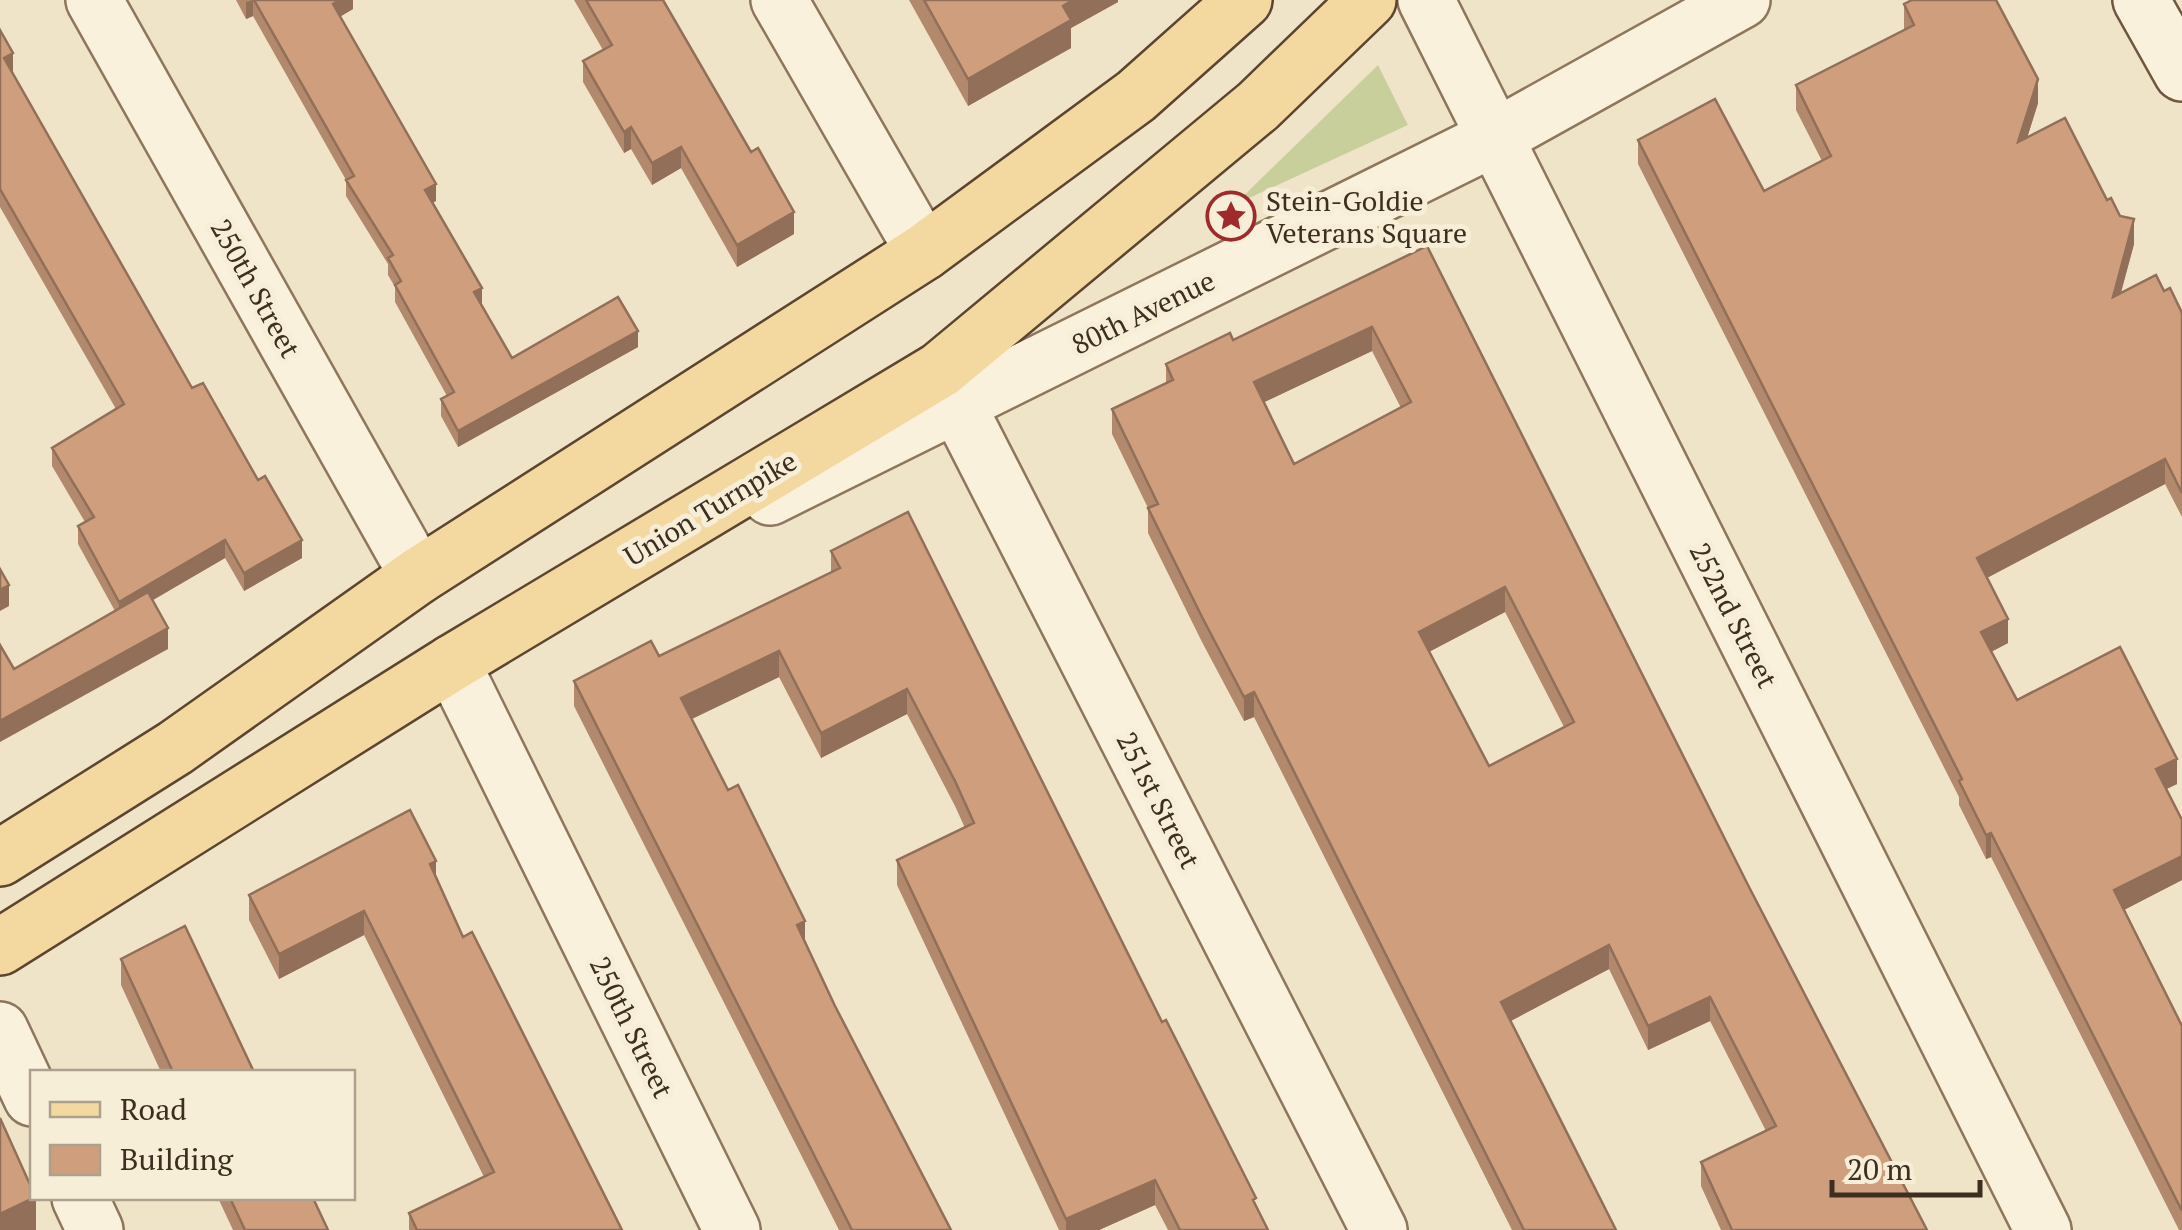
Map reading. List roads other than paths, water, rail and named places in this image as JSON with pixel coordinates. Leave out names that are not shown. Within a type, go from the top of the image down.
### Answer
[{"type":"main road","points":[[0,858],[176,748],[418,576],[924,252],[1136,96],[1244,0]]},
{"type":"main road","name":"Union Turnpike","points":[[0,947],[538,611],[948,387],[1258,106],[1368,0]]},
{"type":"street","name":"250th Street","points":[[94,0],[418,576]]},
{"type":"street","points":[[779,0],[924,252]]},
{"type":"street","name":"252nd Street","points":[[1426,0],[2043,1230]]},
{"type":"street","name":"80th Avenue","points":[[948,387],[1494,138],[1742,0]]},
{"type":"street","points":[[2141,0],[2182,72]]},
{"type":"street","name":"251st Street","points":[[948,387],[1379,1230]]},
{"type":"street","name":"250th Street","points":[[452,663],[732,1230]]},
{"type":"street","points":[[0,1030],[30,1094]]},
{"type":"street","points":[[81,1200],[95,1230]]},
{"type":"place","name":"Stein-Goldie Veterans Square","points":[[1231,216]]}]
